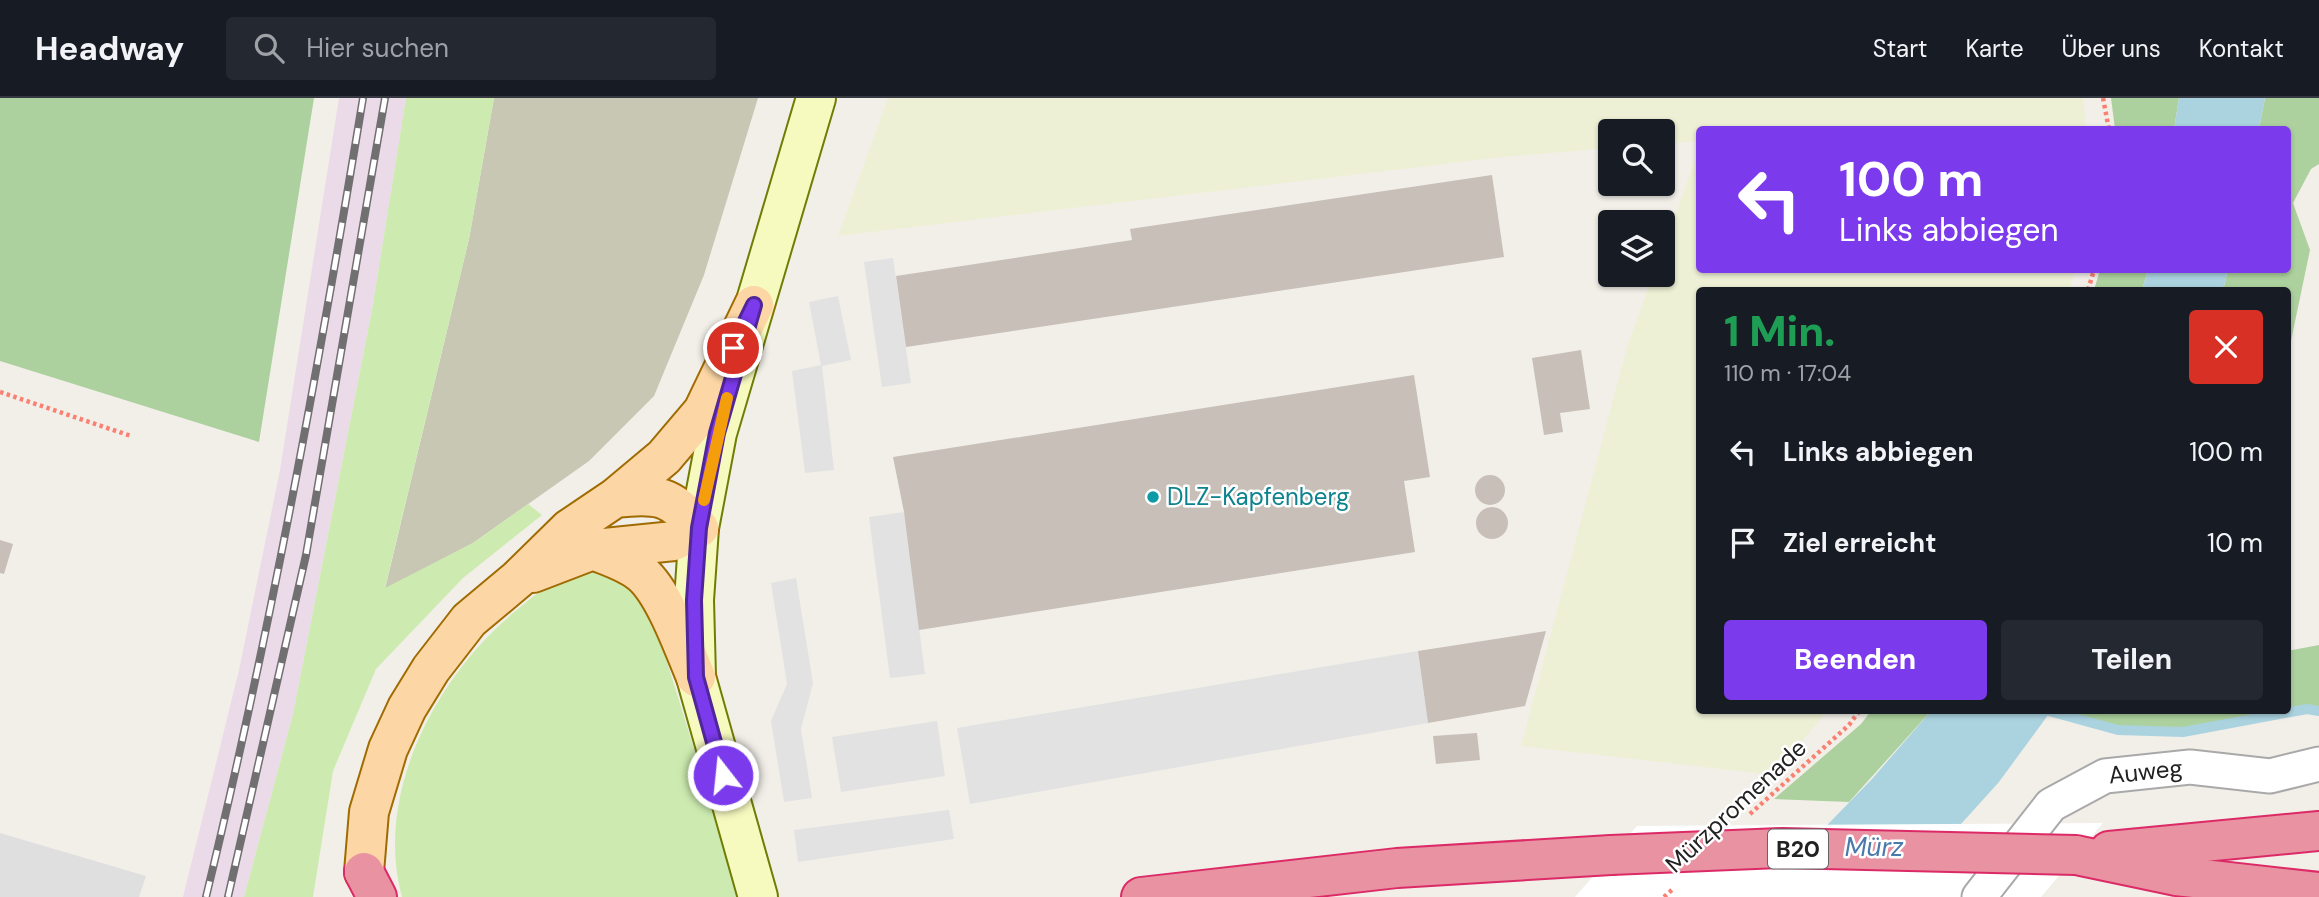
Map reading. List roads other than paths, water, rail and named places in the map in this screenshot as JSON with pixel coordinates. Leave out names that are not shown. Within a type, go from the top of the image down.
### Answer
[{"type":"highway","points":[[2076,855],[2319,831]]},
{"type":"highway","name":"B20","points":[[1141,897],[1397,868],[1782,848],[2076,855],[2176,876],[2319,892]]},
{"type":"main road","points":[[696,677],[694,600],[699,528],[717,433],[816,98]]},
{"type":"main road","points":[[371,885],[369,812],[388,749],[407,708],[431,669],[469,620],[518,579],[569,529],[615,498],[664,457],[703,411],[754,305]]},
{"type":"main road","points":[[615,498],[647,495],[678,504],[699,528]]},
{"type":"main road","points":[[518,579],[593,550],[674,541],[699,528]]},
{"type":"main road","points":[[593,550],[626,563],[645,576],[672,620],[696,677],[758,897]]},
{"type":"street","name":"Auweg","points":[[1979,897],[2050,805],[2105,776],[2190,767],[2270,776],[2319,764]]},
{"type":"water","points":[[2179,98],[2265,98],[2260,126],[2174,126]]},
{"type":"water","points":[[2147,273],[2227,273],[2224,287],[2143,287]]},
{"type":"water","name":"Mürz","points":[[1928,714],[2049,714],[1999,782],[1895,897],[1757,897],[1872,779]]},
{"type":"waterway","points":[[2291,712],[2307,709],[2319,711]]},
{"type":"waterway","points":[[2060,714],[2118,730],[2183,732],[2280,714]]},
{"type":"railway","points":[[206,897],[292,499],[363,98]]},
{"type":"railway","points":[[228,897],[306,555],[385,98]]},
{"type":"place","name":"DLZ-Kapfenberg","points":[[1153,497]]}]
